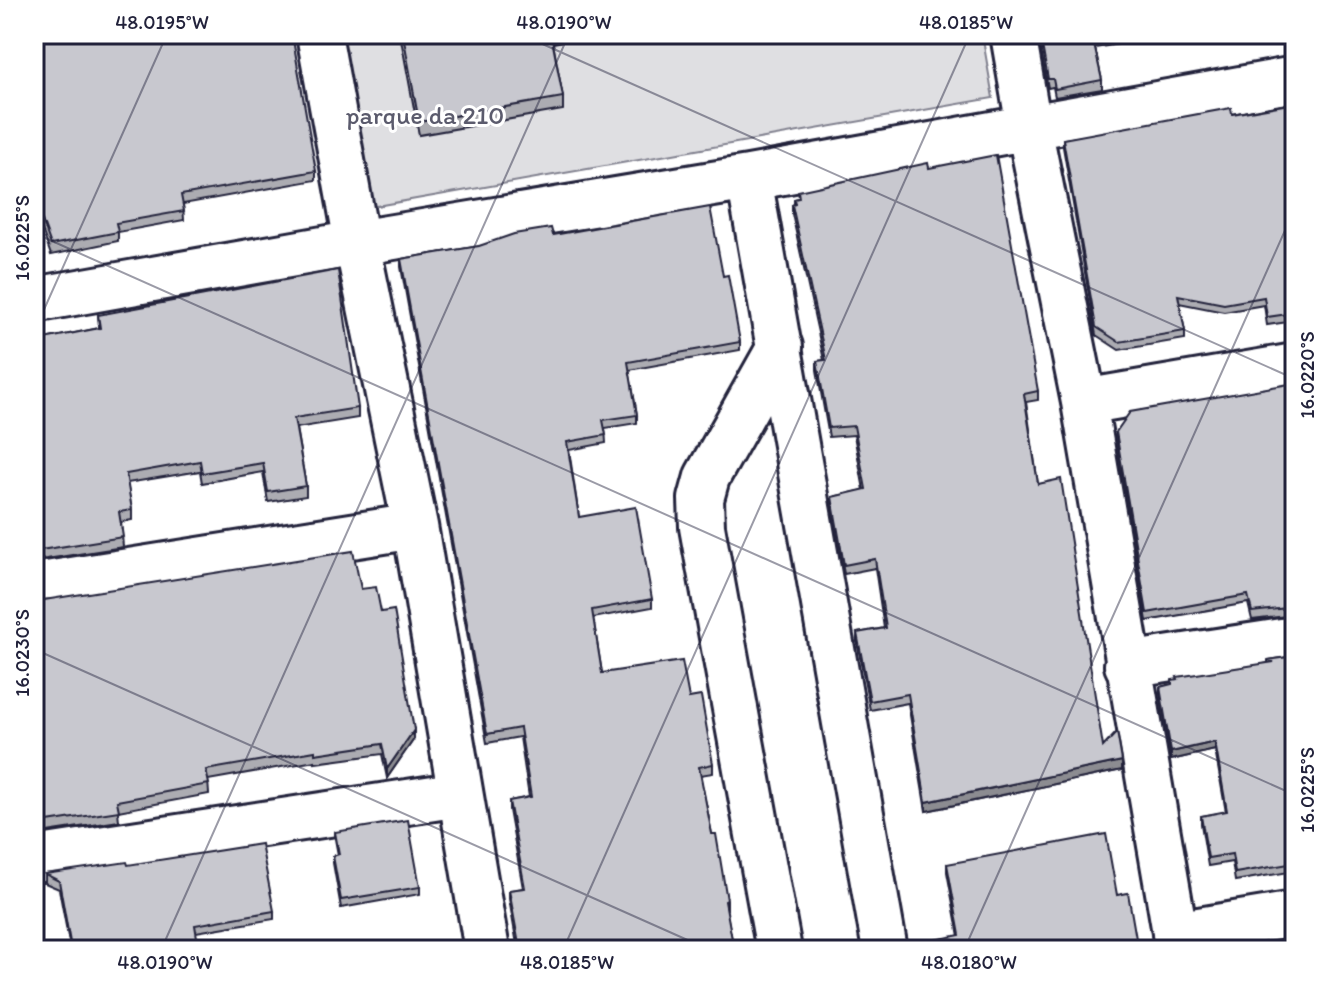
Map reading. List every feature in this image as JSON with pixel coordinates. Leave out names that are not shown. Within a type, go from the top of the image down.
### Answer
[{"type":"street","points":[[319,34],[357,243],[415,526],[487,950]]},
{"type":"street","points":[[1013,34],[1084,402],[1176,942],[1295,914]]},
{"type":"street","points":[[34,300],[749,178],[1295,79]]},
{"type":"street","points":[[749,178],[885,950]]},
{"type":"street","points":[[779,950],[702,527],[701,499],[707,477],[780,347]]},
{"type":"street","points":[[1084,402],[1295,366]]},
{"type":"street","points":[[34,586],[415,526]]},
{"type":"street","points":[[1127,665],[1295,639]]},
{"type":"street","points":[[34,859],[460,794]]},
{"type":"green space","name":"parque da 210","points":[[327,34],[982,34],[993,98],[359,209]]},
{"type":"building","points":[[34,34],[292,34],[316,171],[181,195],[184,211],[116,223],[118,232],[51,245],[42,220],[34,221]]},
{"type":"building","points":[[403,34],[551,34],[563,97],[419,122]]},
{"type":"building","points":[[1040,34],[1128,34],[1093,40],[1102,80],[1055,89],[1053,79],[1048,79]]},
{"type":"building","points":[[1295,103],[1295,313],[1267,317],[1264,297],[1224,304],[1178,295],[1185,331],[1119,342],[1096,327],[1063,139],[1231,108],[1232,114]]},
{"type":"building","points":[[996,155],[1038,391],[1024,394],[1038,484],[1061,479],[1103,747],[1117,732],[1122,761],[926,802],[908,694],[870,701],[857,633],[886,628],[875,559],[844,565],[832,497],[866,489],[854,426],[829,428],[817,361],[826,360],[792,205],[795,204],[794,199],[799,198],[798,191],[928,163],[929,168]]},
{"type":"building","points":[[710,207],[723,276],[728,275],[740,342],[628,362],[637,415],[603,420],[606,435],[567,442],[579,517],[636,507],[652,599],[592,610],[602,673],[682,661],[689,698],[701,696],[713,764],[699,767],[712,834],[716,834],[734,950],[520,950],[509,890],[525,888],[509,801],[531,797],[520,728],[487,734],[401,259],[479,246],[514,234],[551,228],[553,235]]},
{"type":"building","points":[[338,270],[358,408],[294,418],[306,486],[268,492],[263,463],[202,473],[200,461],[126,474],[132,510],[119,512],[123,537],[34,551],[34,341],[100,328],[98,315]]},
{"type":"building","points":[[1295,383],[1295,607],[1252,612],[1248,595],[1147,613],[1116,432],[1130,412]]},
{"type":"building","points":[[353,551],[361,589],[376,587],[381,612],[394,610],[414,730],[387,769],[382,744],[315,754],[315,751],[206,770],[209,784],[117,801],[119,811],[34,824],[34,600]]},
{"type":"building","points":[[1295,656],[1295,863],[1235,873],[1232,854],[1208,858],[1201,816],[1227,811],[1215,742],[1171,752],[1160,687],[1172,684],[1177,677]]},
{"type":"building","points":[[408,820],[420,887],[341,900],[333,856],[339,854],[335,832]]},
{"type":"building","points":[[1106,834],[1117,895],[1128,893],[1138,950],[930,950],[929,941],[960,935],[947,864]]},
{"type":"building","points":[[261,844],[274,911],[195,925],[199,950],[61,950],[71,948],[59,881],[45,874],[127,862],[128,865]]},
{"type":"building","points":[[1295,938],[1295,950],[1259,950],[1258,945]]}]
